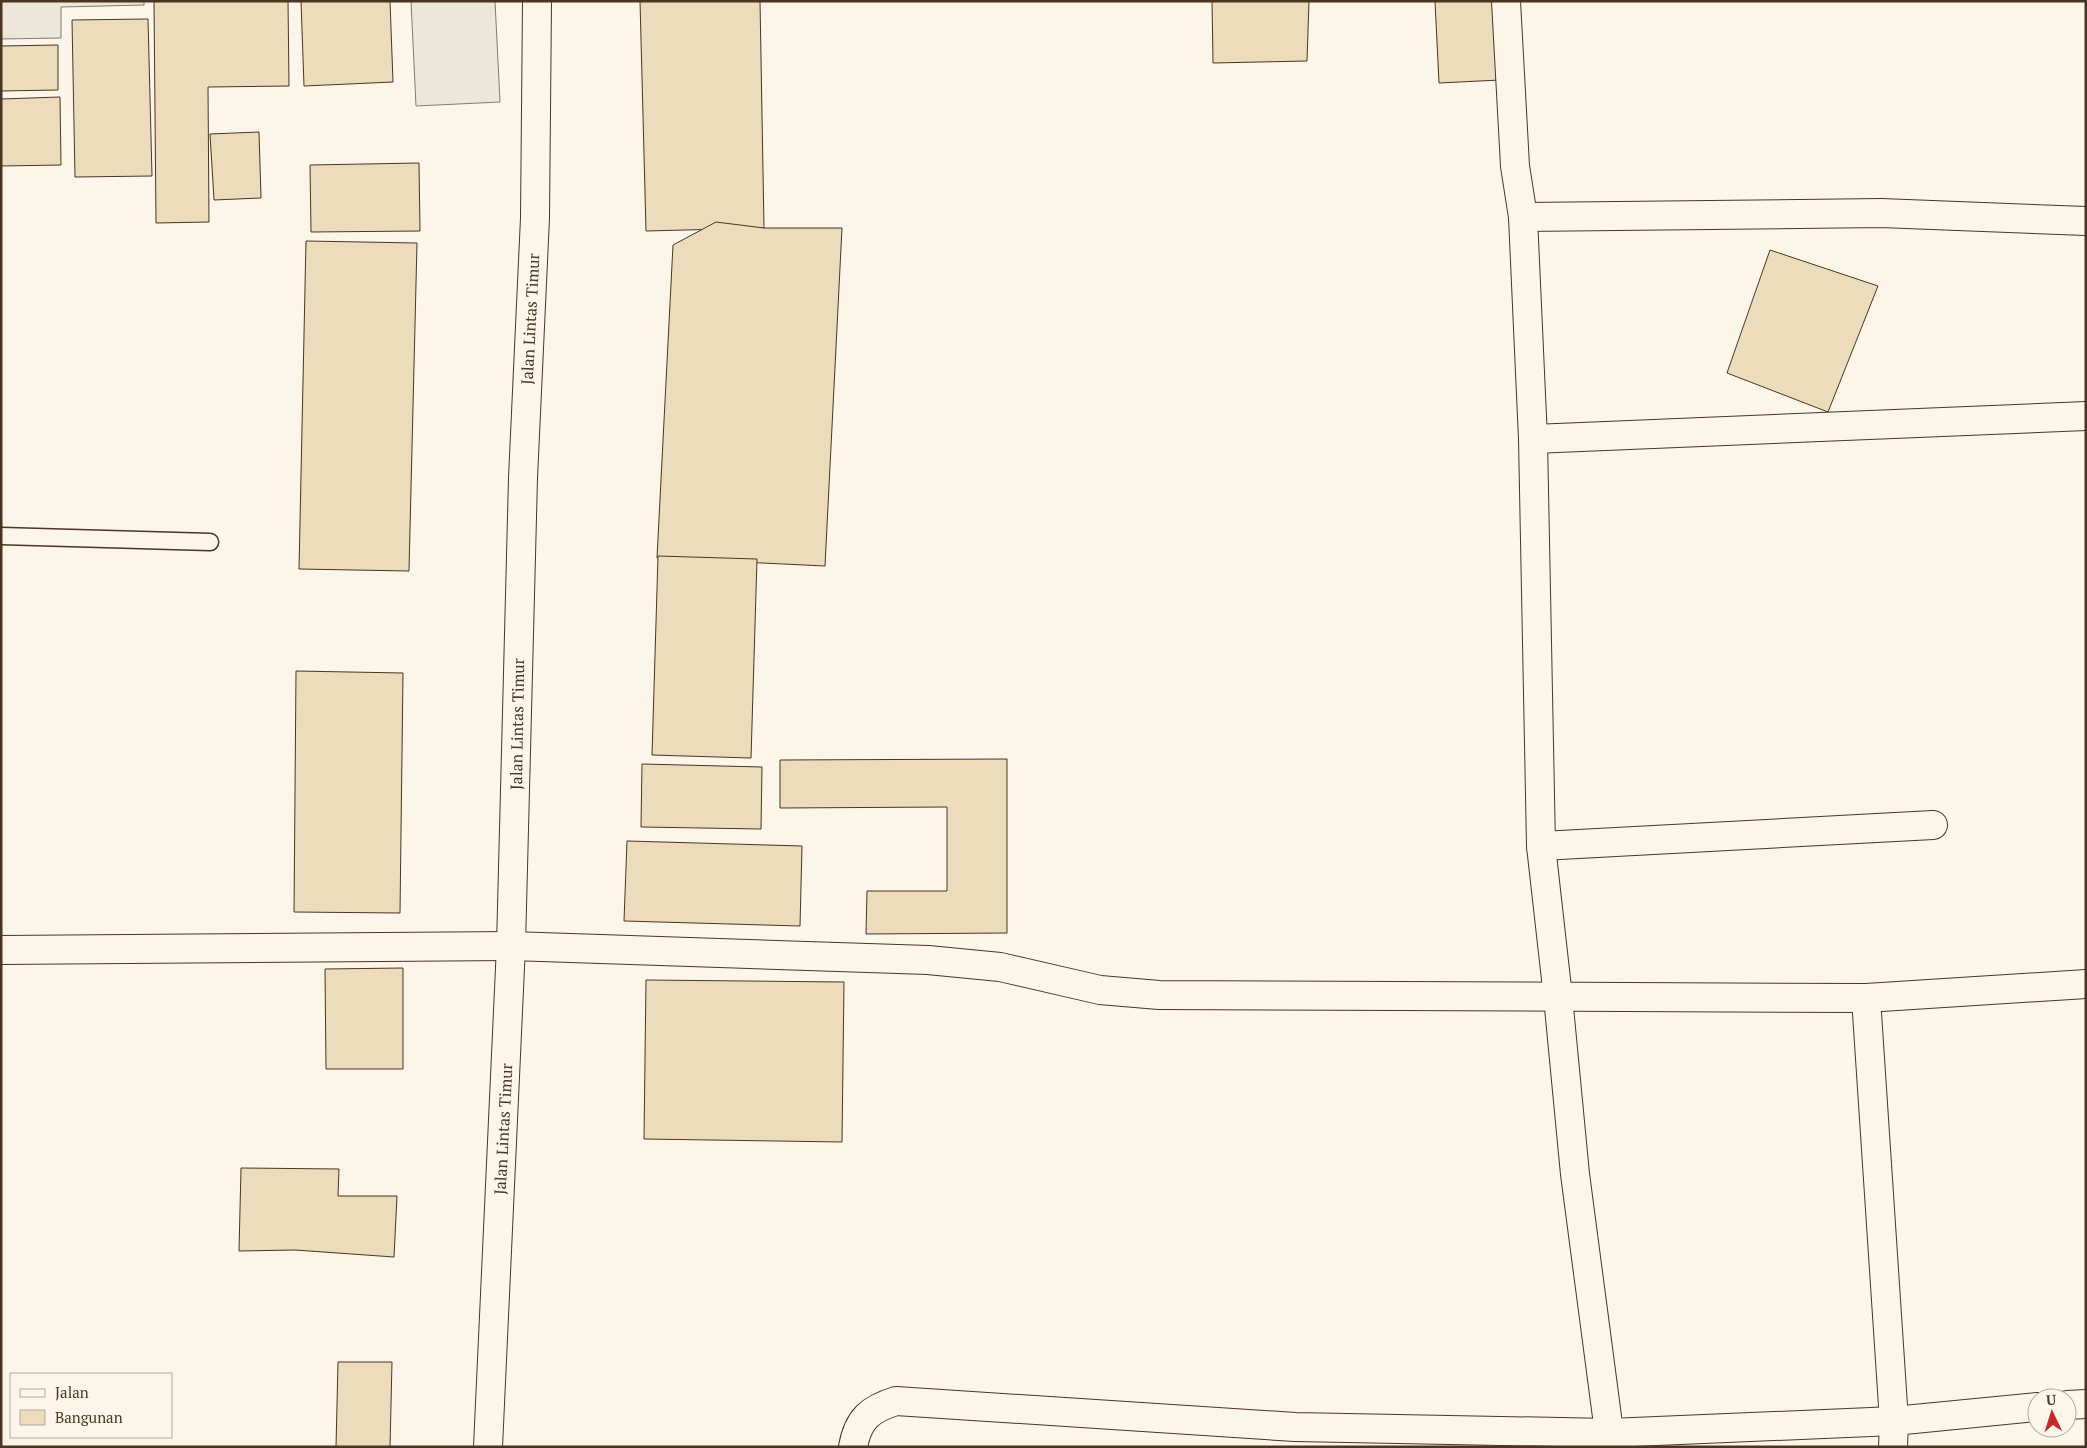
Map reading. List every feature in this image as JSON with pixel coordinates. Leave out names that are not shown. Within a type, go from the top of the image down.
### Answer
[{"type":"main road","name":"Jalan Lintas Timur","points":[[488,1447],[511,946],[523,478],[535,218],[536,1]]},
{"type":"main road","points":[[1506,1],[1516,166],[1524,217],[1533,439],[1541,846],[1575,1174],[1611,1440]]},
{"type":"main road","points":[[1524,217],[1881,213],[2086,221]]},
{"type":"main road","points":[[1533,439],[2086,416]]},
{"type":"main road","points":[[1541,846],[1933,825]]},
{"type":"main road","points":[[1,950],[511,946],[928,960],[1000,967],[1100,990],[1159,995],[1866,998],[2086,984]]},
{"type":"main road","points":[[1866,998],[1894,1434]]},
{"type":"main road","points":[[853,1447],[855,1434],[862,1420],[880,1406],[896,1402],[1295,1427],[1611,1440],[1894,1434],[2027,1409]]},
{"type":"lane","points":[[1,536],[210,542]]},
{"type":"shaded area","points":[[1,1],[144,1],[144,5],[61,7],[61,38],[1,39]]},
{"type":"shaded area","points":[[411,1],[495,1],[500,102],[416,106]]},
{"type":"building","points":[[154,1],[288,1],[289,86],[208,87],[209,222],[156,223]]},
{"type":"building","points":[[301,1],[390,1],[393,82],[304,86]]},
{"type":"building","points":[[640,1],[760,1],[764,228],[646,231]]},
{"type":"building","points":[[1212,1],[1309,1],[1307,61],[1213,63]]},
{"type":"building","points":[[1435,1],[1495,1],[1500,80],[1439,83]]},
{"type":"building","points":[[148,19],[152,176],[75,177],[72,20]]},
{"type":"building","points":[[58,45],[58,90],[1,91],[1,46]]},
{"type":"building","points":[[60,97],[61,165],[1,166],[1,99]]},
{"type":"building","points":[[259,132],[261,198],[214,200],[210,134]]},
{"type":"building","points":[[419,163],[420,231],[311,232],[310,165]]},
{"type":"building","points":[[716,222],[764,228],[842,228],[825,566],[657,558],[673,245]]},
{"type":"building","points":[[306,241],[417,243],[409,571],[299,569]]},
{"type":"building","points":[[1770,250],[1878,286],[1828,412],[1727,373]]},
{"type":"building","points":[[658,556],[757,559],[751,758],[652,755]]},
{"type":"building","points":[[296,671],[403,673],[400,913],[294,912]]},
{"type":"building","points":[[1007,759],[1007,933],[866,934],[867,891],[947,891],[947,807],[780,808],[780,760]]},
{"type":"building","points":[[642,764],[762,767],[761,829],[641,827]]},
{"type":"building","points":[[627,841],[802,846],[800,926],[624,921]]},
{"type":"building","points":[[403,968],[403,1069],[326,1069],[325,969]]},
{"type":"building","points":[[646,980],[844,982],[842,1142],[644,1139]]},
{"type":"building","points":[[241,1168],[339,1169],[338,1196],[397,1196],[394,1257],[295,1250],[239,1251]]},
{"type":"building","points":[[338,1362],[392,1362],[390,1447],[336,1447]]}]
